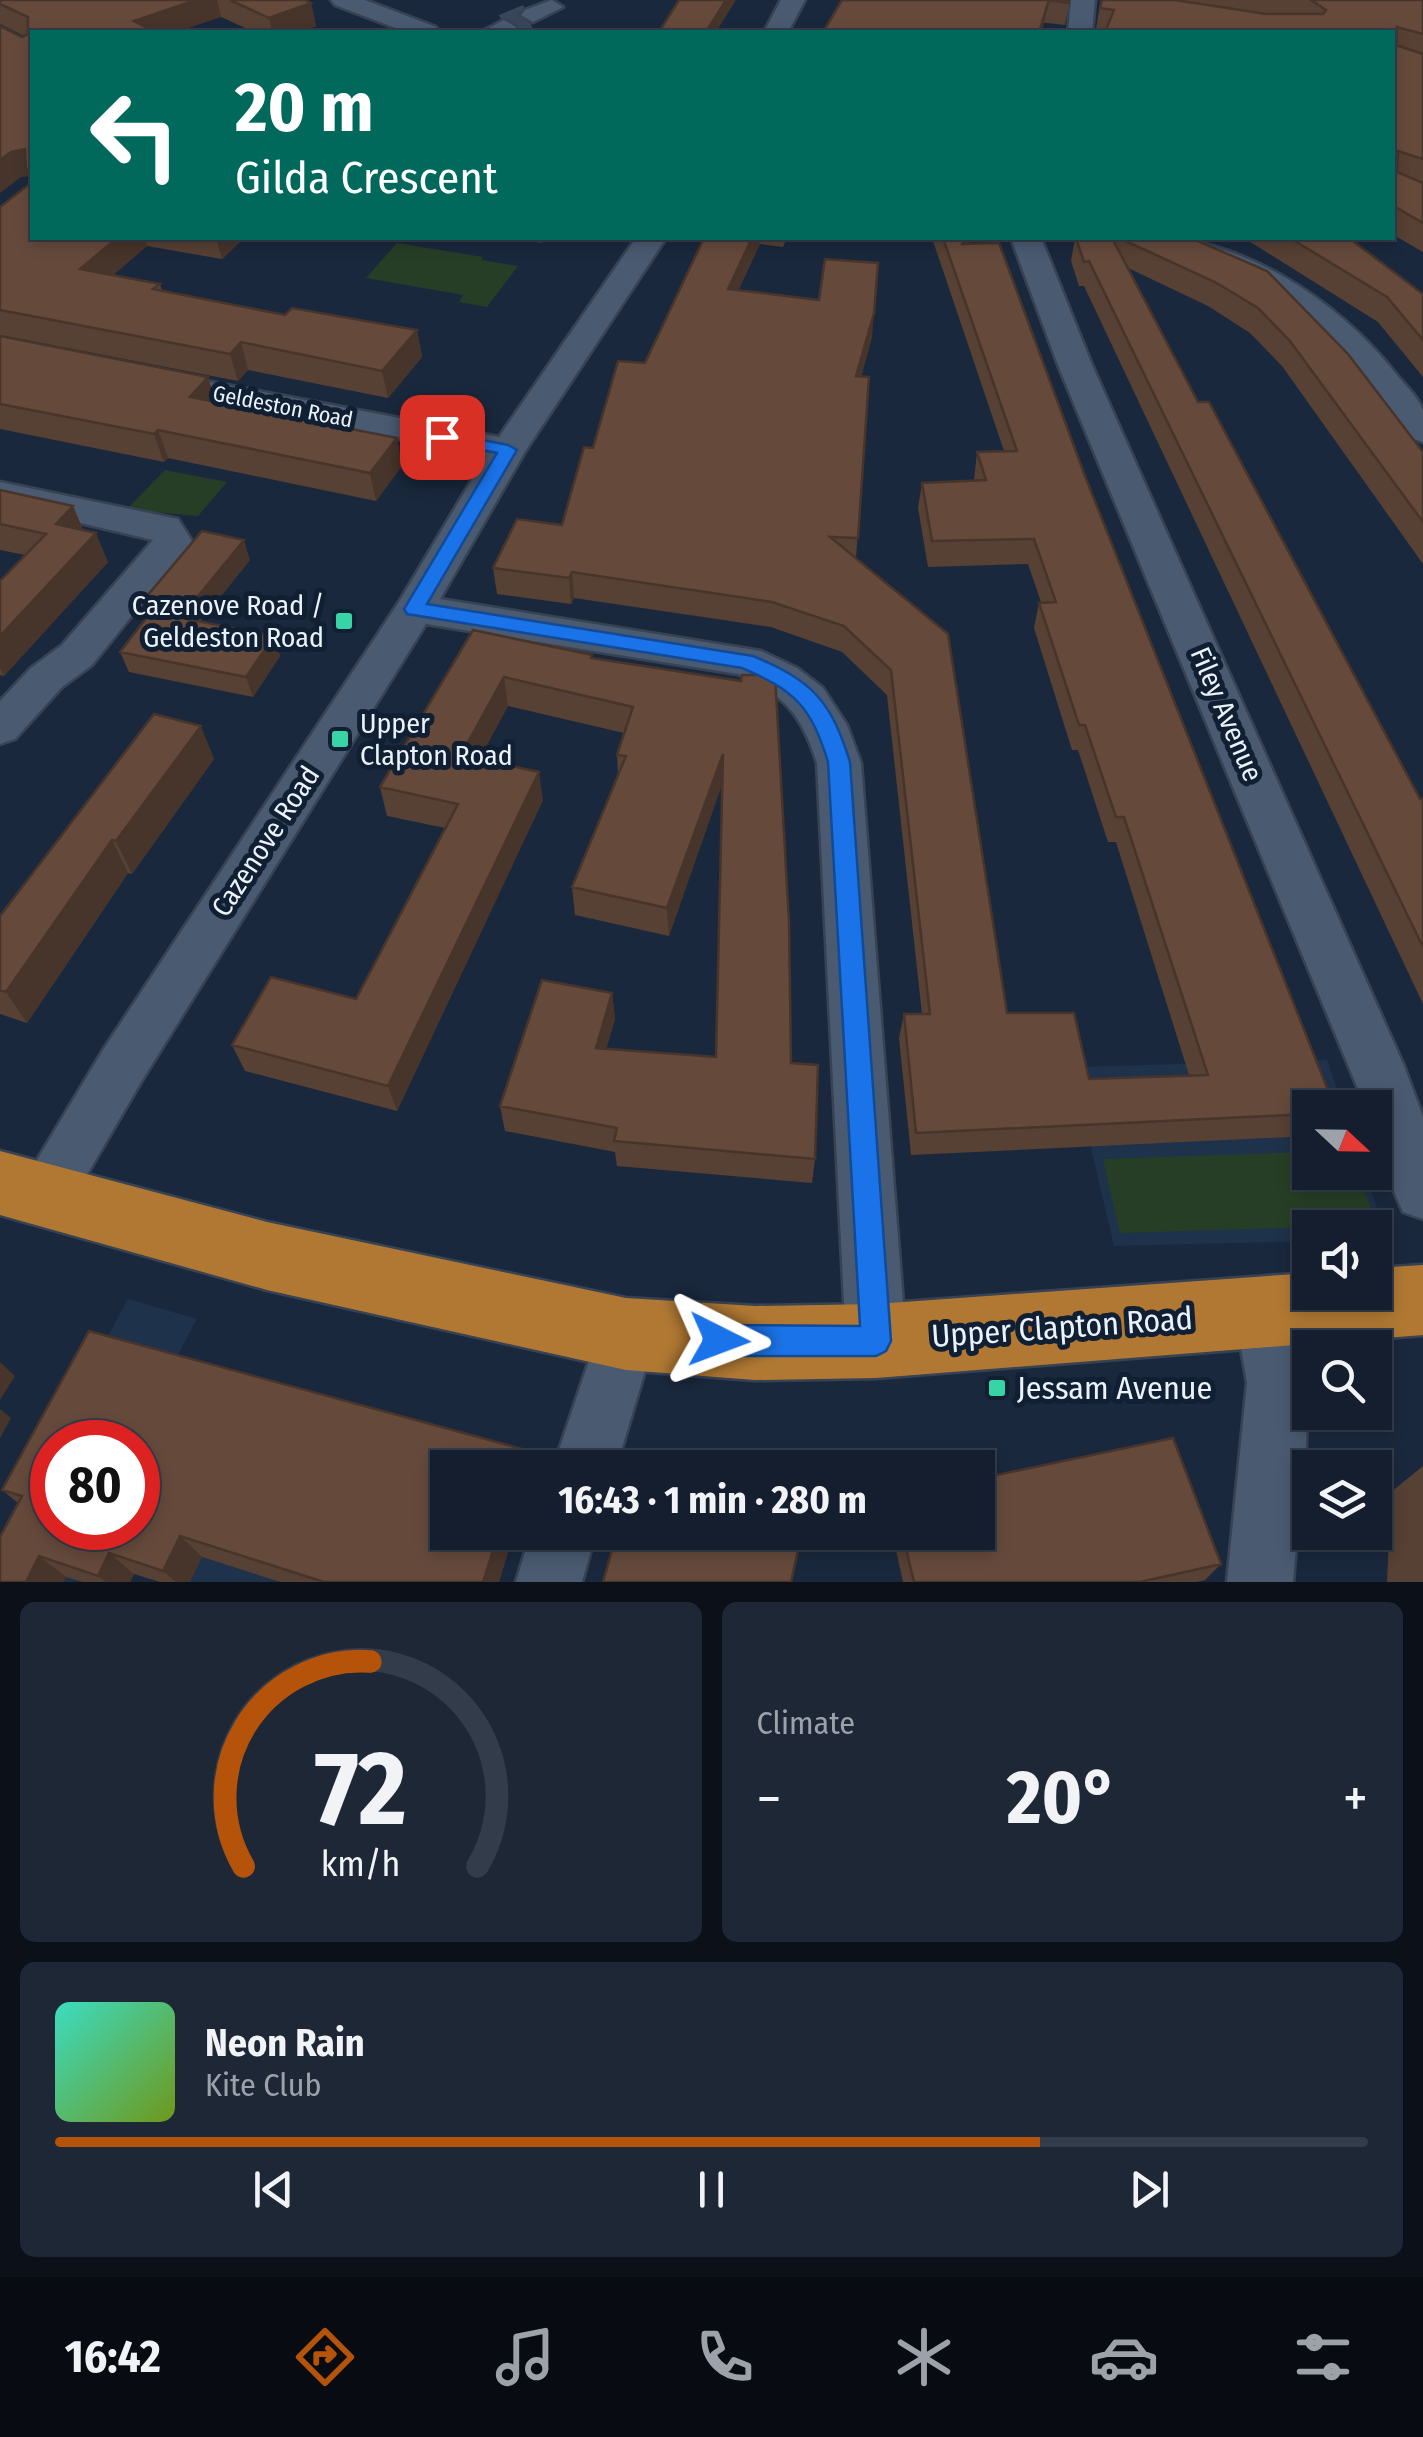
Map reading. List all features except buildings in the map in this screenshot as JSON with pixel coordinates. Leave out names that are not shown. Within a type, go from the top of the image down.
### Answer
[{"type":"highway","name":"Upper Clapton Road","points":[[22,1189],[267,1256],[626,1334],[755,1343],[876,1341],[1423,1300]]},
{"type":"street","points":[[343,0],[421,30]]},
{"type":"street","points":[[777,30],[793,0]]},
{"type":"street","points":[[1080,30],[1083,0]]},
{"type":"street","name":"Cazenove Road","points":[[22,1189],[132,1050],[414,609],[508,450],[649,240]]},
{"type":"street","name":"Filey Avenue","points":[[1027,240],[1076,365],[1378,1066],[1423,1193]]},
{"type":"street","points":[[1164,240],[1269,283],[1341,333],[1423,431]]},
{"type":"street","name":"Geldeston Road","points":[[112,372],[508,450]]},
{"type":"street","points":[[0,493],[165,528],[173,542],[77,655],[46,678],[0,728]]},
{"type":"street","points":[[414,609],[746,661],[780,676],[808,695],[828,724],[839,762],[876,1341]]},
{"type":"street","points":[[1260,1582],[1278,1383],[1265,1313]]},
{"type":"street","points":[[590,1450],[626,1334]]},
{"type":"street","points":[[548,1582],[558,1550]]},
{"type":"shaded area","points":[[1327,1060],[1337,1090],[1292,1090],[1292,1190],[1371,1190],[1378,1210],[1292,1210],[1292,1241],[1114,1246],[1072,1067]]},
{"type":"shaded area","points":[[128,1299],[197,1319],[168,1373],[89,1420],[62,1420]]},
{"type":"shaded area","points":[[30,1479],[30,1550],[65,1550],[83,1582],[0,1582],[0,1534]]},
{"type":"shaded area","points":[[202,1557],[280,1582],[190,1582]]},
{"type":"green space","points":[[397,243],[518,266],[487,307],[459,302],[463,295],[366,278]]},
{"type":"green space","points":[[165,470],[227,482],[198,516],[154,512],[150,516],[126,510]]},
{"type":"green space","points":[[1292,1153],[1292,1190],[1364,1190],[1372,1210],[1292,1210],[1292,1228],[1120,1233],[1103,1159]]},
{"type":"tunnel","points":[[504,27],[533,15]]},
{"type":"place","name":"Cazenove Road / Geldeston Road","points":[[344,621]]},
{"type":"place","name":"Upper Clapton Road","points":[[340,739]]},
{"type":"place","name":"Jessam Avenue","points":[[997,1388]]},
{"type":"route","points":[[442,437],[508,450],[414,609],[746,661],[780,676],[808,695],[828,724],[839,762],[876,1341],[719,1340]]}]
